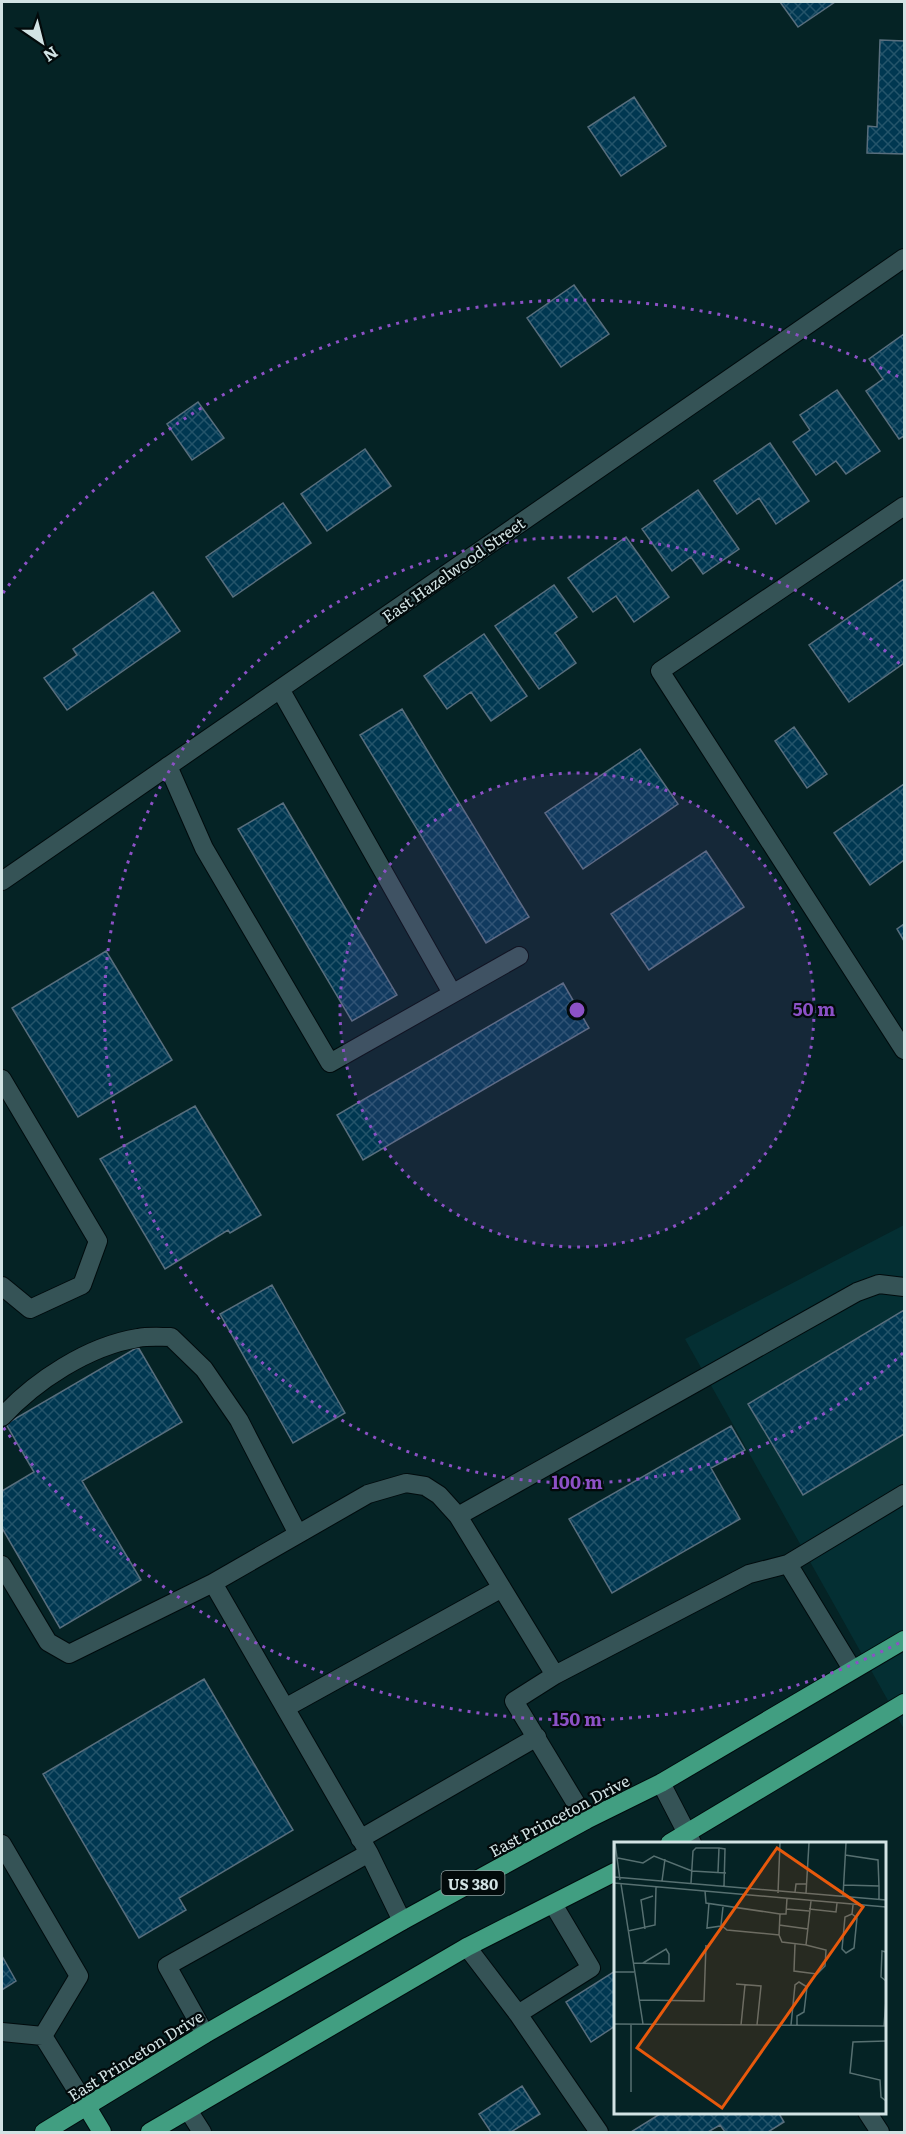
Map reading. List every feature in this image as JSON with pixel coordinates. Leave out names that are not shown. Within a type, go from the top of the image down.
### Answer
[{"type":"highway","name":"East Princeton Drive","points":[[44,2133],[205,2034],[402,1921],[586,1820],[661,1783],[904,1640]]},
{"type":"highway","points":[[683,1840],[904,1703]]},
{"type":"highway","points":[[150,2133],[467,1947],[614,1873]]},
{"type":"highway","points":[[87,2108],[102,2133]]},
{"type":"street","name":"East Hazelwood Street","points":[[2,881],[904,258]]},
{"type":"street","points":[[904,506],[660,671],[904,1050]]},
{"type":"street","points":[[280,689],[452,993]]},
{"type":"street","points":[[168,766],[204,848],[330,1063],[519,956]]},
{"type":"street","points":[[2,1079],[98,1241],[82,1285],[72,1290],[30,1309],[2,1286]]},
{"type":"street","points":[[458,1515],[857,1292],[879,1284],[904,1287]]},
{"type":"street","points":[[2,1417],[22,1395],[92,1352],[138,1337],[171,1337],[204,1369],[239,1420],[298,1534]]},
{"type":"street","points":[[2,1565],[48,1642],[69,1654],[213,1583],[368,1494],[406,1483],[425,1486],[458,1515],[555,1675]]},
{"type":"street","points":[[586,1820],[514,1701],[555,1675],[748,1574],[788,1564],[904,1494]]},
{"type":"street","points":[[788,1564],[852,1669]]},
{"type":"street","points":[[213,1583],[365,1846],[402,1921]]},
{"type":"street","points":[[285,1708],[502,1588]]},
{"type":"street","points":[[205,2034],[167,1966],[365,1846],[537,1737]]},
{"type":"street","points":[[661,1783],[683,1840]]},
{"type":"street","points":[[2,1844],[79,1976],[43,2036]]},
{"type":"street","points":[[518,2014],[591,1968],[553,1904]]},
{"type":"street","points":[[467,1947],[518,2014],[599,2133]]},
{"type":"street","points":[[2,2032],[43,2036]]},
{"type":"street","points":[[43,2036],[87,2108]]},
{"type":"street","points":[[188,2110],[202,2133]]},
{"type":"street","points":[[868,2113],[880,2133]]},
{"type":"shaded area","points":[[904,1225],[904,1729],[685,1339]]},
{"type":"building","points":[[780,2],[835,2],[798,27]]},
{"type":"building","points":[[880,40],[904,41],[904,154],[867,153],[868,126],[877,127]]},
{"type":"building","points":[[634,97],[666,146],[621,176],[588,127]]},
{"type":"building","points":[[574,285],[609,334],[561,367],[527,318]]},
{"type":"building","points":[[904,334],[904,436],[899,439],[866,391],[883,379],[869,359]]},
{"type":"building","points":[[837,390],[880,451],[846,474],[836,461],[816,475],[793,442],[810,430],[800,415]]},
{"type":"building","points":[[198,402],[224,438],[192,460],[167,424]]},
{"type":"building","points":[[770,443],[809,501],[776,524],[759,498],[737,514],[714,481]]},
{"type":"building","points":[[365,449],[391,486],[327,531],[301,494]]},
{"type":"building","points":[[698,490],[739,549],[703,574],[691,557],[672,571],[642,529]]},
{"type":"building","points":[[283,503],[311,543],[233,597],[206,557]]},
{"type":"building","points":[[626,537],[669,597],[634,622],[616,596],[593,612],[568,578]]},
{"type":"building","points":[[904,579],[904,663],[849,702],[809,645]]},
{"type":"building","points":[[554,585],[577,617],[555,633],[576,663],[539,689],[495,626]]},
{"type":"building","points":[[153,592],[180,631],[67,710],[44,678],[77,655],[73,649]]},
{"type":"building","points":[[484,634],[527,696],[491,721],[471,692],[447,709],[424,676]]},
{"type":"building","points":[[402,709],[529,917],[486,943],[360,735]]},
{"type":"building","points":[[794,727],[827,774],[807,788],[775,741]]},
{"type":"building","points":[[640,749],[678,804],[583,869],[545,813]]},
{"type":"building","points":[[904,784],[904,860],[870,885],[834,833]]},
{"type":"building","points":[[283,803],[397,995],[352,1021],[238,829]]},
{"type":"building","points":[[706,851],[744,907],[649,970],[611,914]]},
{"type":"building","points":[[904,924],[904,941],[897,929]]},
{"type":"building","points":[[106,951],[172,1060],[78,1117],[12,1008]]},
{"type":"building","points":[[563,983],[589,1028],[363,1160],[337,1115]]},
{"type":"building","points":[[195,1106],[261,1215],[230,1233],[228,1230],[165,1269],[100,1159]]},
{"type":"building","points":[[272,1285],[345,1413],[293,1443],[220,1314]]},
{"type":"building","points":[[904,1310],[904,1434],[803,1495],[748,1404]]},
{"type":"building","points":[[138,1347],[182,1422],[82,1481],[141,1580],[60,1628],[2,1528],[2,1491],[34,1472],[6,1424]]},
{"type":"building","points":[[731,1426],[745,1450],[711,1468],[740,1519],[612,1593],[569,1519]]},
{"type":"building","points":[[204,1679],[293,1830],[179,1898],[186,1910],[139,1938],[43,1774]]},
{"type":"building","points":[[2,1956],[16,1981],[2,1990]]},
{"type":"building","points":[[614,1972],[614,2027],[591,2042],[566,2002]]},
{"type":"building","points":[[522,2086],[540,2114],[511,2132],[491,2132],[479,2114]]},
{"type":"building","points":[[661,2113],[779,2113],[784,2122],[768,2132],[725,2132],[720,2125],[708,2132],[631,2132]]}]
